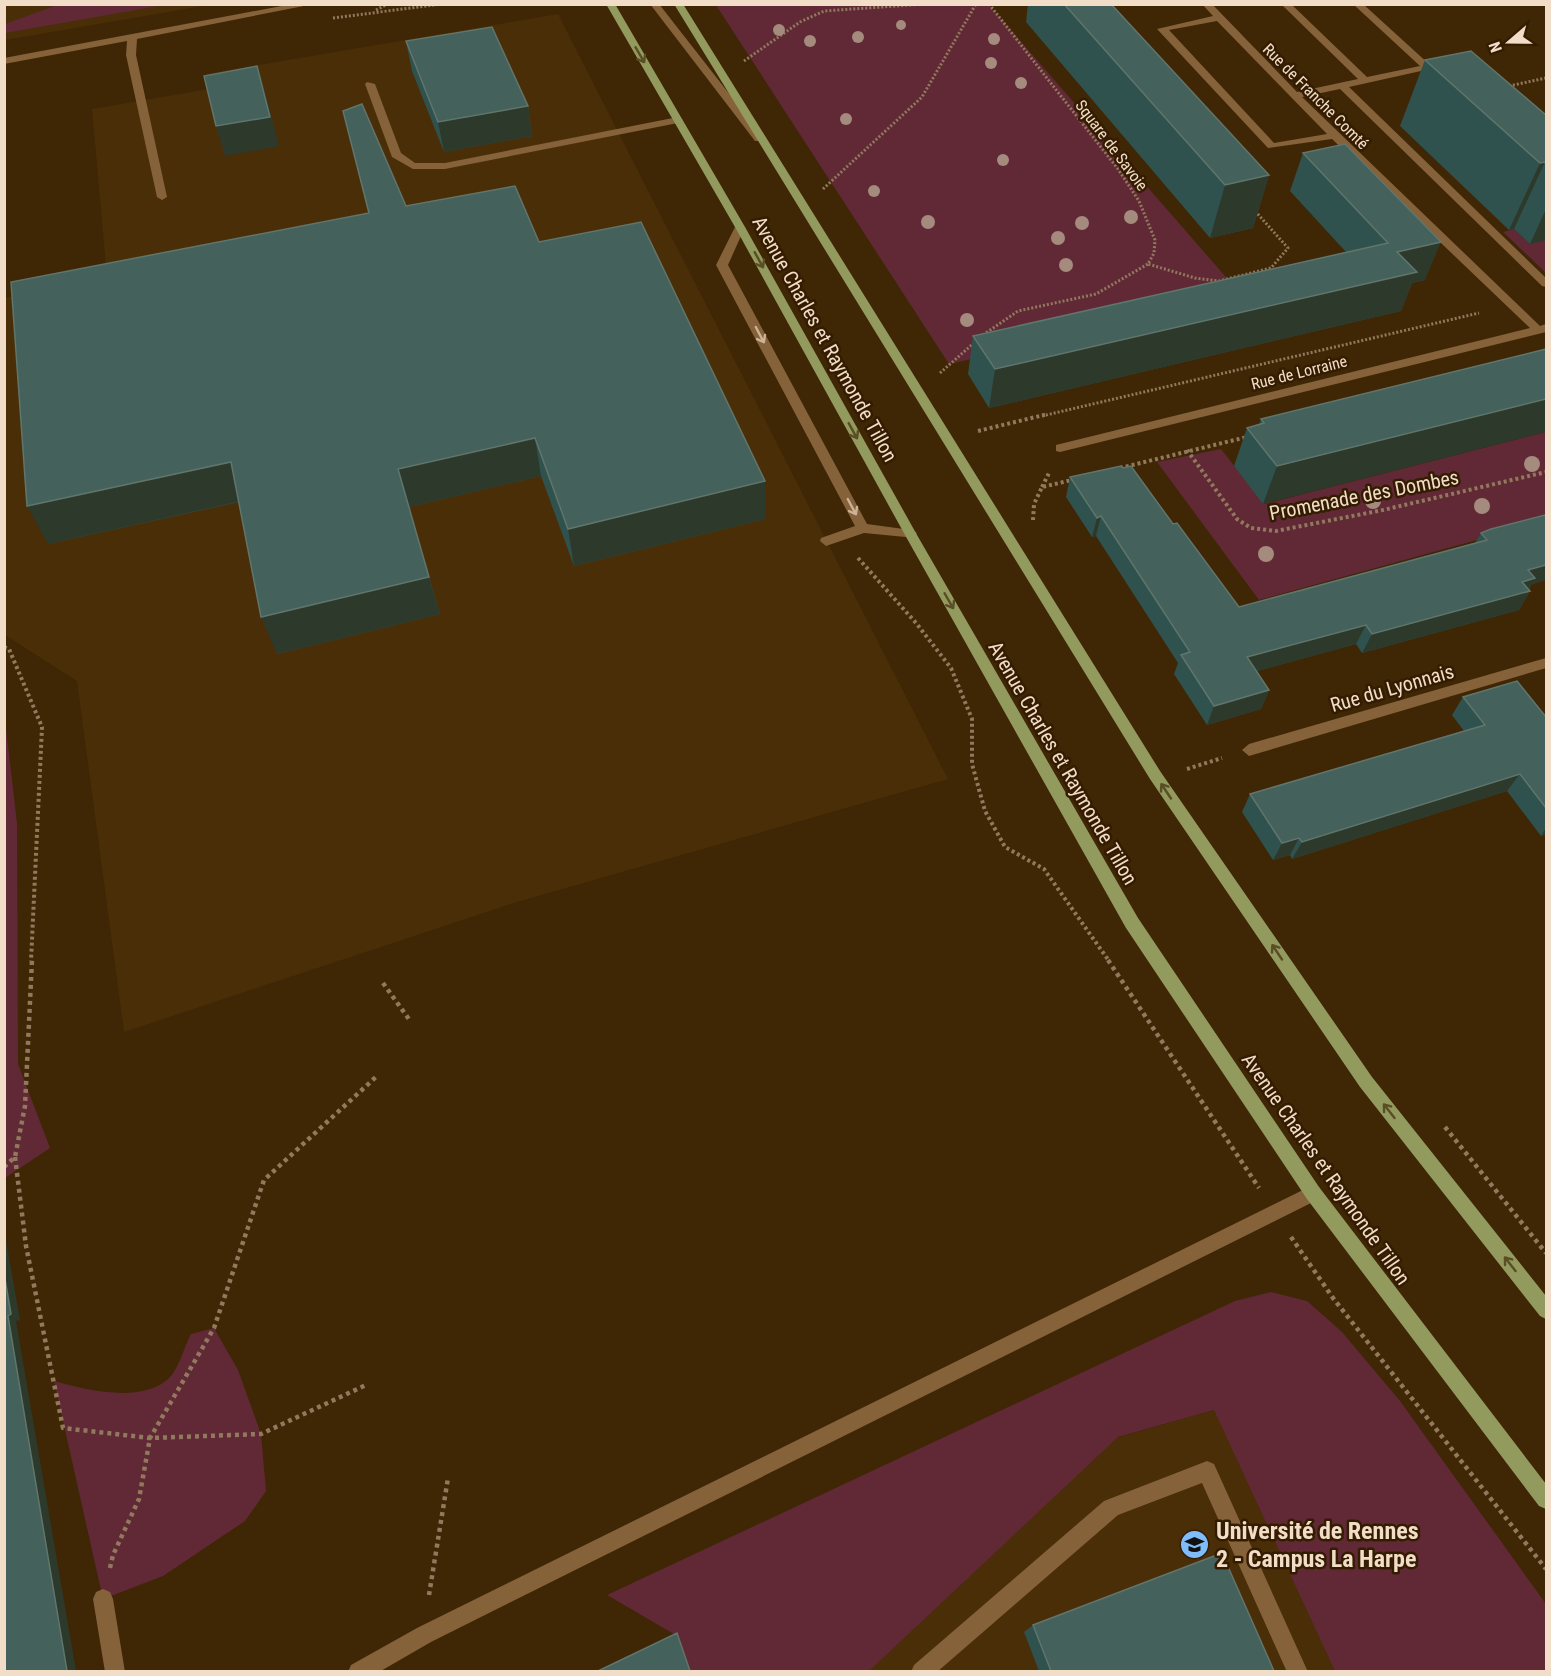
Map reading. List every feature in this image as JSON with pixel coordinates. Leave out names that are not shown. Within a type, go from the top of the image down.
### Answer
[{"type":"main road","name":"Avenue Charles et Raymonde Tillon","points":[[610,4],[741,227],[911,535],[1132,923],[1313,1193],[1546,1499]]},
{"type":"main road","points":[[678,4],[1155,775],[1366,1082],[1546,1310]]},
{"type":"street","points":[[4,61],[164,30],[279,4]]},
{"type":"street","points":[[164,30],[246,18],[310,4]]},
{"type":"street","points":[[654,4],[766,148]]},
{"type":"street","name":"Rue de Franche Comté","points":[[1206,4],[1217,18],[1334,136],[1514,307],[1542,329]]},
{"type":"street","points":[[1285,4],[1366,81]]},
{"type":"street","points":[[1294,96],[1427,67],[1357,4]]},
{"type":"street","points":[[1217,18],[1162,29],[1272,146],[1334,136]]},
{"type":"street","points":[[132,36],[130,56],[162,197]]},
{"type":"street","points":[[370,84],[396,155],[413,166],[445,166],[678,120]]},
{"type":"street","points":[[1342,86],[1546,284]]},
{"type":"street","points":[[741,227],[722,265],[863,528]]},
{"type":"street","name":"Rue de Lorraine","points":[[1060,448],[1542,329]]},
{"type":"street","points":[[826,540],[863,528],[911,535]]},
{"type":"street","name":"Rue du Lyonnais","points":[[1249,750],[1546,663]]},
{"type":"street","points":[[358,1671],[424,1635],[1313,1193]]},
{"type":"street","points":[[921,1671],[1111,1508],[1207,1471],[1298,1671]]},
{"type":"street","points":[[104,1599],[115,1671]]},
{"type":"path","points":[[388,4],[369,12],[442,4]]},
{"type":"path","points":[[741,63],[800,22],[824,11],[926,4]]},
{"type":"path","points":[[816,181],[823,190],[922,97],[976,4]]},
{"type":"path","name":"Square de Savoie","points":[[989,4],[1118,169],[1139,201],[1155,240],[1154,253],[1148,264]]},
{"type":"path","points":[[1501,87],[1546,78]]},
{"type":"path","points":[[940,373],[995,324],[1018,311],[1096,294],[1148,264],[1195,278],[1219,281],[1271,268],[1288,248],[1251,208]]},
{"type":"path","points":[[978,431],[1461,316],[1514,307]]},
{"type":"path","points":[[934,363],[946,382]]},
{"type":"path","points":[[972,421],[983,439]]},
{"type":"path","name":"Promenade des Dombes","points":[[1166,422],[1233,513],[1245,526],[1259,530],[1276,531],[1383,510],[1546,472]]},
{"type":"path","points":[[1109,471],[1256,435]]},
{"type":"path","points":[[1033,520],[1034,504],[1042,487],[1076,479]]},
{"type":"path","points":[[1027,511],[1039,530]]},
{"type":"path","points":[[4,647],[9,649],[42,727],[25,1106],[15,1156],[26,1246],[63,1428],[150,1438],[261,1434],[366,1385]]},
{"type":"path","points":[[1193,779],[1186,769],[1249,750]]},
{"type":"path","points":[[383,983],[411,1022]]},
{"type":"path","points":[[104,1599],[112,1554],[139,1499],[150,1438],[214,1328],[264,1180],[377,1076]]},
{"type":"path","points":[[1443,1125],[1546,1253]]},
{"type":"path","points":[[4,1167],[15,1156]]},
{"type":"path","points":[[424,1635],[448,1478]]},
{"type":"shaded area","points":[[5,5],[209,5],[5,40]]},
{"type":"shaded area","points":[[57,5],[164,5],[5,33],[5,24]]},
{"type":"shaded area","points":[[716,5],[989,5],[1245,299],[949,364]]},
{"type":"shaded area","points":[[558,14],[948,779],[517,902],[124,1032],[77,681],[5,635],[4,298],[107,278],[92,109],[209,89],[206,74]]},
{"type":"shaded area","points":[[1514,229],[1530,244],[1546,240],[1546,273],[1503,232]]},
{"type":"shaded area","points":[[1546,432],[1546,521],[1259,600],[1157,462],[1221,449],[1264,504]]},
{"type":"shaded area","points":[[4,711],[17,823],[18,1064],[50,1148],[5,1178]]},
{"type":"shaded area","points":[[1271,1292],[1307,1301],[1342,1332],[1400,1401],[1546,1604],[1546,1671],[1335,1671],[1214,1410],[1118,1437],[869,1671],[690,1671],[679,1637],[607,1595],[1235,1301]]},
{"type":"shaded area","points":[[214,1328],[238,1370],[261,1434],[266,1491],[245,1521],[163,1576],[103,1599],[54,1381],[96,1391],[128,1393],[156,1387],[171,1376],[191,1334]]},
{"type":"shaded area","name":"Université de Rennes 2 - Campus La Harpe","points":[[1214,1410],[1546,1604],[1546,1671],[757,1672],[945,1487]]},
{"type":"building","points":[[1064,4],[1111,4],[1269,175],[1225,185]]},
{"type":"building","points":[[492,27],[528,106],[438,122],[406,41]]},
{"type":"building","points":[[1471,51],[1546,115],[1546,164],[1545,162],[1540,163],[1425,60]]},
{"type":"building","points":[[257,66],[270,117],[216,126],[204,76]]},
{"type":"building","points":[[362,104],[406,206],[515,186],[539,242],[641,222],[765,481],[568,529],[535,438],[398,469],[429,577],[261,617],[231,462],[27,506],[11,282],[369,213],[343,111]]},
{"type":"building","points":[[1345,144],[1441,242],[1397,252],[1417,272],[995,369],[973,336],[1388,243],[1303,153]]},
{"type":"building","points":[[1546,349],[1546,399],[1277,466],[1247,428],[1264,423],[1261,419]]},
{"type":"building","points":[[1121,466],[1123,468],[1131,466],[1173,524],[1177,523],[1239,607],[1487,540],[1481,533],[1545,515],[1546,565],[1528,570],[1535,578],[1522,582],[1530,591],[1372,634],[1366,625],[1247,657],[1269,690],[1214,706],[1181,655],[1190,652],[1101,516],[1097,518],[1070,477]]},
{"type":"building","points":[[1517,681],[1546,717],[1546,808],[1520,774],[1302,842],[1299,838],[1282,843],[1250,794],[1485,725],[1463,697]]},
{"type":"building","points":[[4,1273],[11,1314],[8,1316],[67,1671],[4,1671]]},
{"type":"building","points":[[1222,1553],[1274,1671],[1051,1671],[1033,1625]]},
{"type":"building","points":[[677,1633],[690,1671],[598,1671]]},
{"type":"place","name":"Université de Rennes 2 - Campus La Harpe","points":[[1195,1545]]}]
